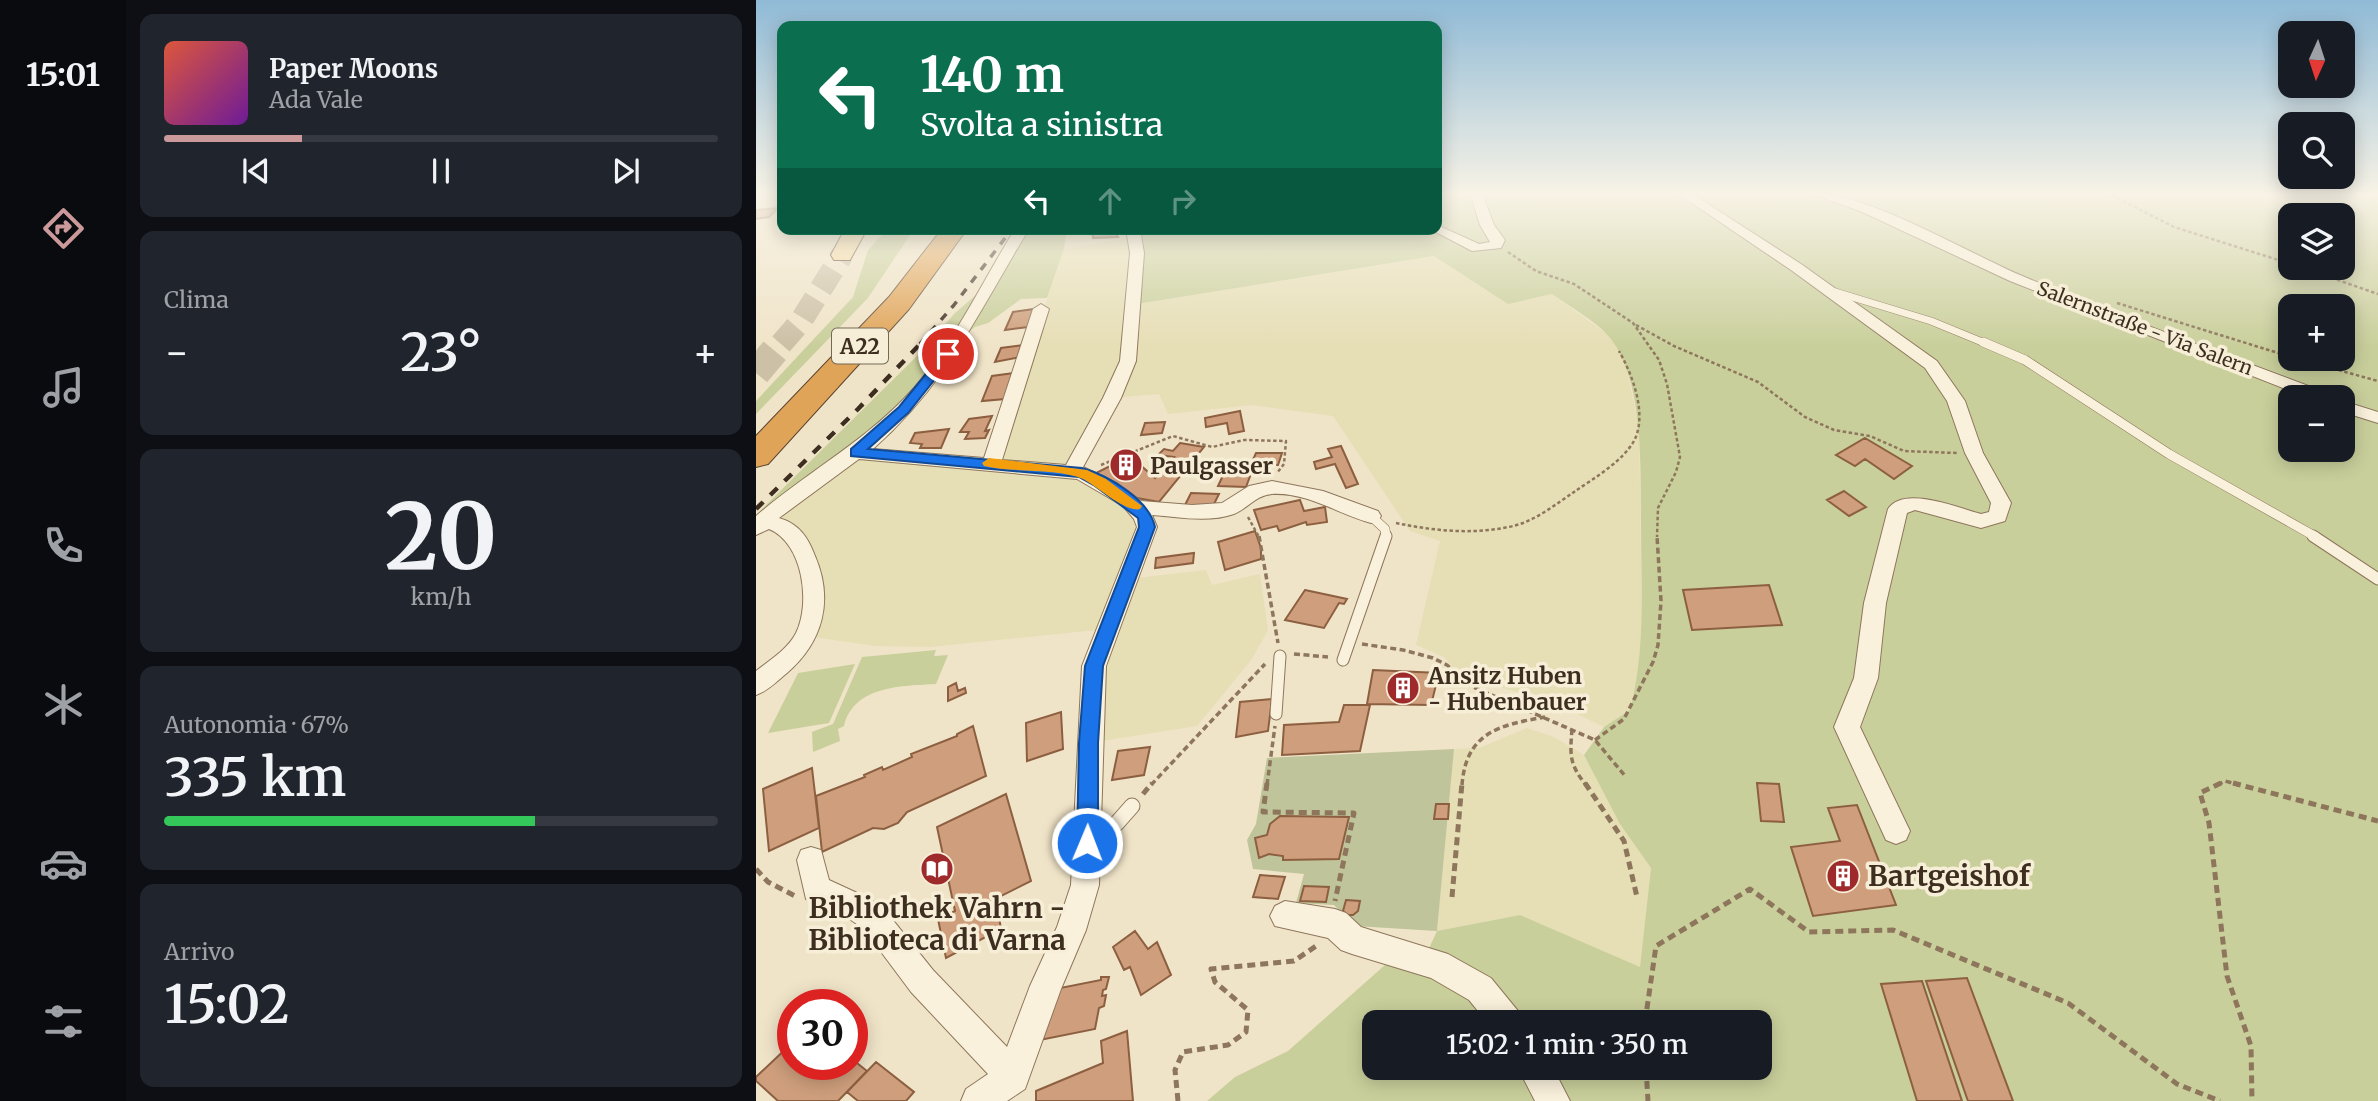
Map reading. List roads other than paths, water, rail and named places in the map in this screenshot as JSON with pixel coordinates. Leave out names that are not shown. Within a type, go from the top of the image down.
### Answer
[{"type":"highway","name":"A22","points":[[756,432],[827,359],[925,244]]},
{"type":"highway","name":"A22","points":[[756,456],[898,303],[943,244]]},
{"type":"main road","points":[[842,255],[848,244]]},
{"type":"street","points":[[759,525],[816,478],[856,453],[903,410],[959,340],[984,289],[1012,244]]},
{"type":"street","points":[[1077,472],[1128,361],[1135,244]]},
{"type":"street","points":[[1469,244],[1477,248],[1496,244]]},
{"type":"street","points":[[1760,244],[1829,290],[1931,365],[1956,401],[1973,453],[2001,503],[1998,516],[1981,521],[1914,503],[1898,509],[1875,603],[1866,678],[1847,727],[1896,831]]},
{"type":"street","name":"Salernstraße - Via Salern","points":[[1943,244],[2015,278],[2290,385]]},
{"type":"street","points":[[992,463],[1041,309]]},
{"type":"street","points":[[2355,410],[2378,418]]},
{"type":"street","points":[[856,453],[1077,472],[1101,482],[1142,517]]},
{"type":"street","points":[[1142,517],[1171,509],[1217,511],[1237,504],[1252,492],[1264,487],[1306,494],[1351,507],[1371,516]]},
{"type":"street","points":[[978,1101],[1013,1077],[1046,986],[1071,930],[1085,885],[1088,743],[1094,666],[1142,517]]},
{"type":"street","points":[[756,685],[786,659],[806,636],[815,601],[807,564],[795,536],[776,523],[759,525]]},
{"type":"street","points":[[811,860],[816,889],[858,908],[874,919],[922,981],[1013,1077]]},
{"type":"street","points":[[1285,916],[1330,923],[1352,939],[1437,965],[1480,989],[1497,1010]]},
{"type":"street","points":[[1542,1080],[1553,1101]]},
{"type":"lane","points":[[1829,290],[1931,321],[2025,360],[2169,454],[2316,537],[2378,579]]},
{"type":"lane","points":[[1343,660],[1386,540],[1385,529],[1371,516]]},
{"type":"lane","points":[[1276,714],[1280,656]]},
{"type":"lane","points":[[1087,843],[1118,822],[1132,806]]},
{"type":"tunnel","points":[[781,344],[801,321],[842,255]]},
{"type":"tunnel","points":[[756,373],[782,342]]},
{"type":"railway","points":[[920,344],[1000,244]]},
{"type":"railway","points":[[756,509],[922,342]]},
{"type":"place","name":"Paulgasser","points":[[1126,465]]},
{"type":"place","name":"Ansitz Huben - Hubenbauer","points":[[1403,688]]},
{"type":"place","name":"Bibliothek Vahrn - Biblioteca di Varna","points":[[937,869]]},
{"type":"place","name":"Bartgeishof","points":[[1843,876]]}]
